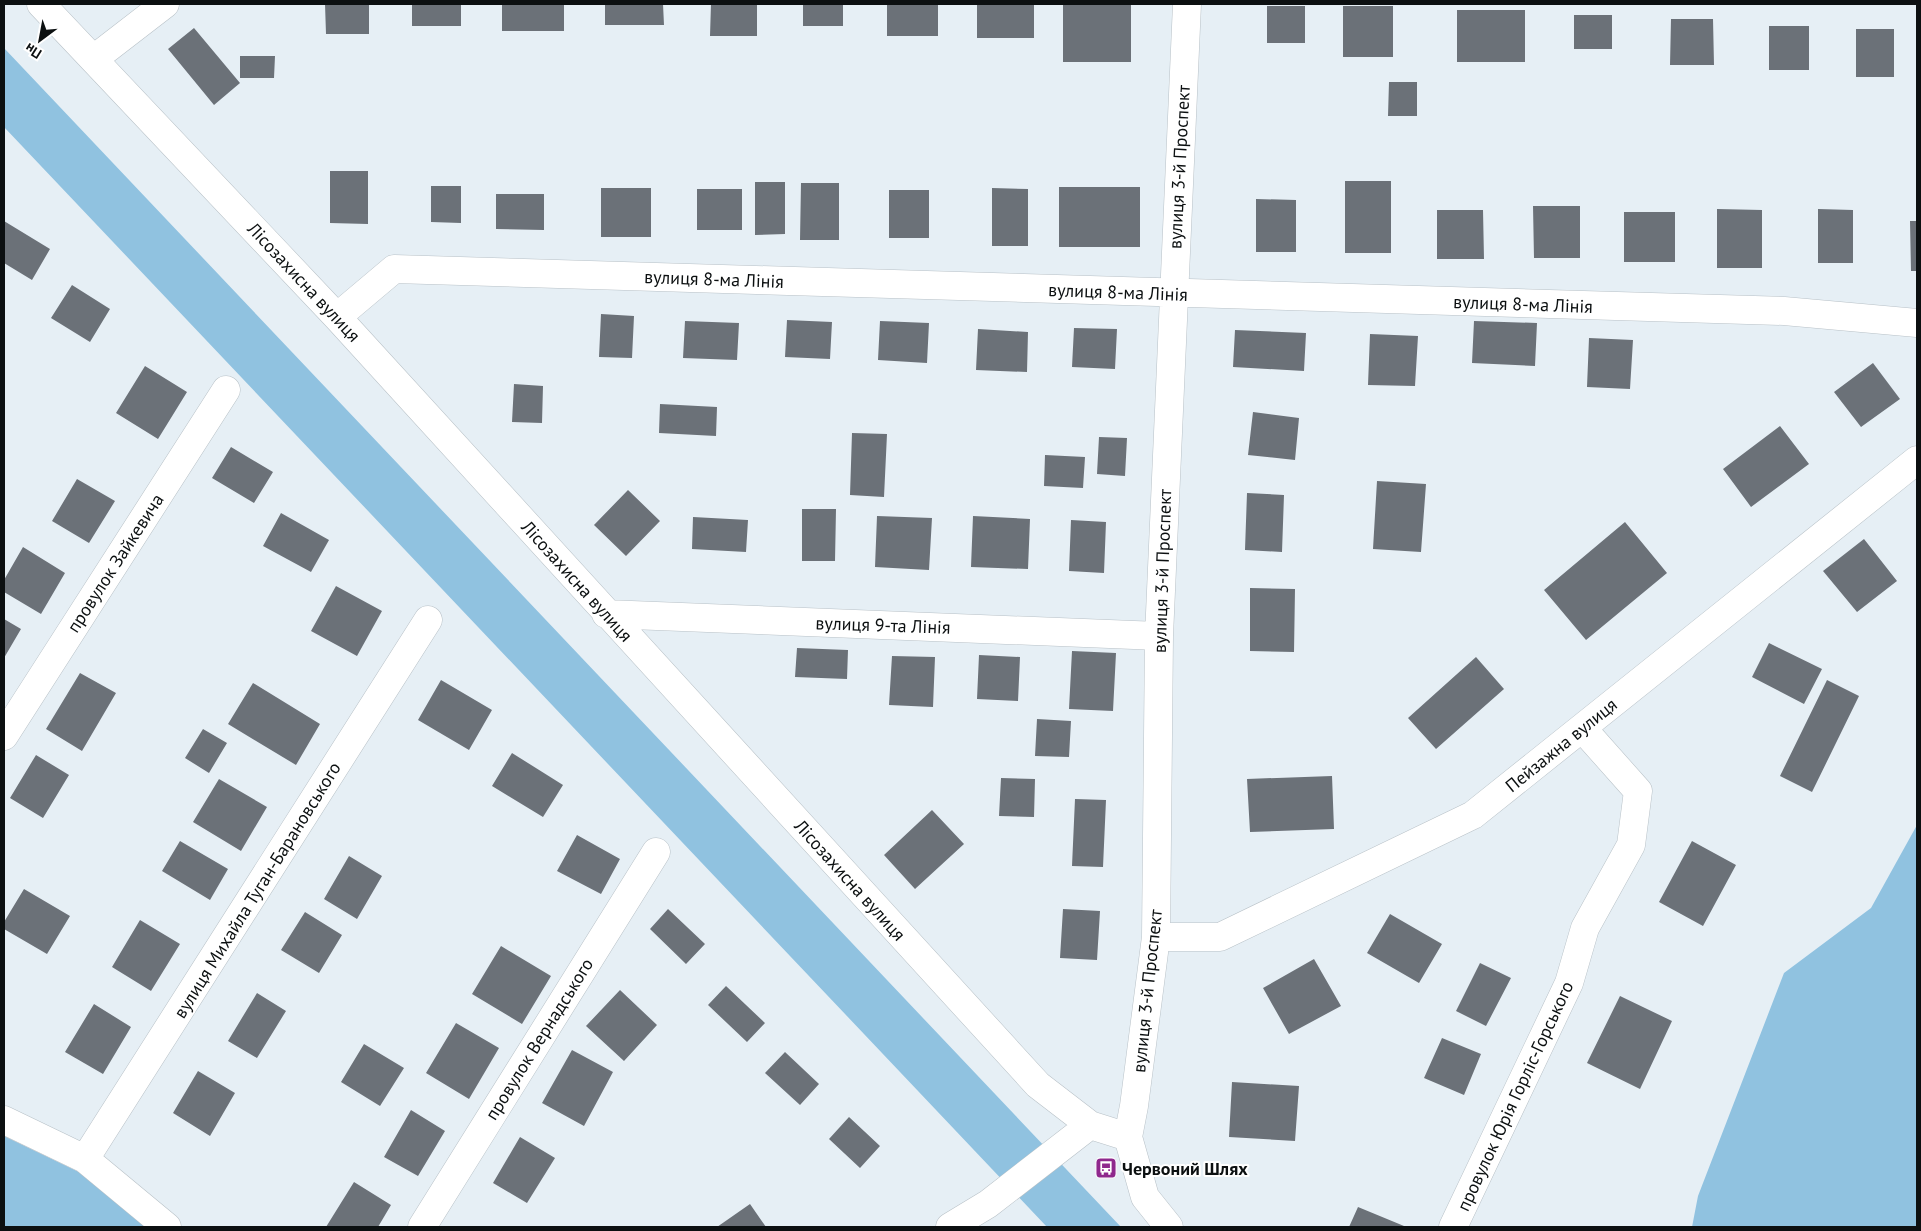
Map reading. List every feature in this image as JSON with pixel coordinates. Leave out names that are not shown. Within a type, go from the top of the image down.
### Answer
[{"type":"street","name":"Лісозахисна вулиця","points":[[41,4],[95,58],[337,317],[606,614],[1038,1085],[1090,1125],[1128,1137]]},
{"type":"street","points":[[95,58],[165,4]]},
{"type":"street","name":"вулиця 3-й Проспект","points":[[1128,1137],[1134,1106],[1156,937],[1159,636],[1187,4]]},
{"type":"street","name":"вулиця 8-ма Лінія","points":[[337,317],[394,269],[1784,311],[1917,323]]},
{"type":"street","name":"провулок Зайкевича","points":[[4,736],[226,390]]},
{"type":"street","name":"Пейзажна вулиця","points":[[1156,937],[1220,938],[1473,815],[1917,460]]},
{"type":"street","name":"вулиця 9-та Лінія","points":[[606,614],[1159,636]]},
{"type":"street","name":"вулиця Михайла Туган-Барановського","points":[[86,1159],[428,620]]},
{"type":"street","name":"провулок Юрія Горліс-Горського","points":[[1453,1227],[1570,983],[1585,928],[1631,845],[1638,791],[1582,728]]},
{"type":"street","name":"провулок Вернадського","points":[[422,1227],[656,852]]},
{"type":"street","points":[[4,1120],[86,1159],[167,1227]]},
{"type":"street","points":[[950,1227],[988,1204],[1090,1125]]},
{"type":"street","points":[[1128,1137],[1145,1197],[1169,1227]]},
{"type":"shaded area","points":[[4,48],[1121,1227],[1047,1227],[4,127]]},
{"type":"shaded area","points":[[1917,825],[1917,1227],[1692,1227],[1698,1196],[1784,973],[1871,908]]},
{"type":"shaded area","points":[[4,1136],[81,1173],[151,1227],[4,1227]]},
{"type":"building","points":[[325,4],[369,4],[369,34],[326,34]]},
{"type":"building","points":[[412,4],[461,4],[461,26],[412,26]]},
{"type":"building","points":[[502,4],[564,4],[564,31],[502,31]]},
{"type":"building","points":[[605,4],[663,4],[664,25],[605,25]]},
{"type":"building","points":[[711,4],[757,4],[757,36],[710,36]]},
{"type":"building","points":[[803,4],[843,4],[843,26],[803,26]]},
{"type":"building","points":[[887,4],[938,4],[938,36],[887,36]]},
{"type":"building","points":[[977,4],[1034,4],[1034,38],[977,38]]},
{"type":"building","points":[[1063,4],[1131,4],[1131,62],[1063,62]]},
{"type":"building","points":[[1267,6],[1305,6],[1305,43],[1267,43]]},
{"type":"building","points":[[1343,6],[1393,6],[1393,57],[1343,57]]},
{"type":"building","points":[[1457,10],[1525,10],[1525,62],[1457,62]]},
{"type":"building","points":[[1574,15],[1612,15],[1612,49],[1574,49]]},
{"type":"building","points":[[1671,19],[1713,19],[1714,65],[1670,65]]},
{"type":"building","points":[[1769,26],[1809,26],[1809,70],[1769,70]]},
{"type":"building","points":[[194,28],[240,83],[214,105],[168,49]]},
{"type":"building","points":[[1856,29],[1894,29],[1894,77],[1856,77]]},
{"type":"building","points":[[240,56],[275,56],[274,78],[240,78]]},
{"type":"building","points":[[1389,82],[1417,82],[1417,116],[1388,116]]},
{"type":"building","points":[[330,171],[368,171],[368,224],[330,223]]},
{"type":"building","points":[[1345,181],[1391,181],[1391,253],[1345,253]]},
{"type":"building","points":[[755,182],[785,182],[785,234],[755,235]]},
{"type":"building","points":[[801,183],[839,183],[839,240],[800,240]]},
{"type":"building","points":[[431,186],[461,186],[461,223],[431,222]]},
{"type":"building","points":[[1059,187],[1140,187],[1140,247],[1059,247]]},
{"type":"building","points":[[601,188],[651,188],[651,237],[601,237]]},
{"type":"building","points":[[992,188],[1028,189],[1028,246],[992,246]]},
{"type":"building","points":[[697,189],[742,189],[742,230],[697,230]]},
{"type":"building","points":[[889,190],[929,190],[929,238],[889,238]]},
{"type":"building","points":[[496,194],[544,194],[544,230],[496,229]]},
{"type":"building","points":[[1256,199],[1296,200],[1296,252],[1256,252]]},
{"type":"building","points":[[1533,206],[1580,206],[1580,258],[1534,258]]},
{"type":"building","points":[[1717,209],[1762,210],[1762,268],[1717,268]]},
{"type":"building","points":[[1818,209],[1853,210],[1853,263],[1818,263]]},
{"type":"building","points":[[1437,210],[1483,210],[1484,259],[1437,259]]},
{"type":"building","points":[[1624,212],[1675,212],[1675,262],[1624,262]]},
{"type":"building","points":[[4,221],[50,249],[32,280],[4,263]]},
{"type":"building","points":[[1910,221],[1917,221],[1917,271],[1911,271]]},
{"type":"building","points":[[72,285],[110,309],[90,342],[51,318]]},
{"type":"building","points":[[601,314],[634,316],[632,358],[599,357]]},
{"type":"building","points":[[787,320],[832,322],[830,359],[785,357]]},
{"type":"building","points":[[685,321],[739,323],[737,360],[683,358]]},
{"type":"building","points":[[880,321],[929,323],[927,363],[878,360]]},
{"type":"building","points":[[1474,321],[1537,323],[1535,366],[1472,363]]},
{"type":"building","points":[[1074,328],[1117,329],[1115,369],[1072,367]]},
{"type":"building","points":[[978,329],[1028,332],[1027,372],[976,370]]},
{"type":"building","points":[[1235,330],[1306,333],[1304,371],[1233,367]]},
{"type":"building","points":[[1370,334],[1418,336],[1415,386],[1368,385]]},
{"type":"building","points":[[1589,338],[1633,340],[1630,389],[1587,387]]},
{"type":"building","points":[[1873,363],[1900,399],[1861,427],[1834,392]]},
{"type":"building","points":[[145,366],[187,392],[158,439],[116,413]]},
{"type":"building","points":[[514,384],[543,386],[542,423],[512,422]]},
{"type":"building","points":[[660,404],[717,407],[716,436],[659,433]]},
{"type":"building","points":[[1253,412],[1299,418],[1295,460],[1248,455]]},
{"type":"building","points":[[1780,426],[1809,464],[1751,507],[1723,469]]},
{"type":"building","points":[[852,433],[887,434],[884,497],[850,495]]},
{"type":"building","points":[[1099,437],[1127,438],[1125,476],[1097,474]]},
{"type":"building","points":[[231,447],[273,472],[254,503],[212,478]]},
{"type":"building","points":[[1045,455],[1085,457],[1083,488],[1044,486]]},
{"type":"building","points":[[77,479],[115,501],[89,543],[52,521]]},
{"type":"building","points":[[1377,481],[1426,484],[1421,552],[1373,549]]},
{"type":"building","points":[[628,490],[660,521],[626,556],[594,525]]},
{"type":"building","points":[[1247,493],[1284,495],[1282,552],[1245,550]]},
{"type":"building","points":[[802,509],[836,509],[835,561],[802,561]]},
{"type":"building","points":[[281,513],[329,540],[311,572],[263,546]]},
{"type":"building","points":[[877,516],[932,518],[929,570],[875,567]]},
{"type":"building","points":[[973,516],[1030,519],[1028,569],[971,567]]},
{"type":"building","points":[[693,517],[748,520],[746,552],[692,549]]},
{"type":"building","points":[[1071,520],[1106,522],[1104,573],[1069,571]]},
{"type":"building","points":[[1625,522],[1667,573],[1586,640],[1544,590]]},
{"type":"building","points":[[1864,539],[1897,581],[1857,612],[1823,571]]},
{"type":"building","points":[[23,547],[65,573],[41,614],[4,592],[4,580]]},
{"type":"building","points":[[336,586],[382,611],[357,656],[311,631]]},
{"type":"building","points":[[1250,588],[1295,589],[1294,652],[1250,651]]},
{"type":"building","points":[[4,619],[21,629],[4,658]]},
{"type":"building","points":[[1769,643],[1822,669],[1804,704],[1752,677]]},
{"type":"building","points":[[797,648],[848,650],[847,679],[795,677]]},
{"type":"building","points":[[1072,651],[1116,653],[1113,711],[1069,709]]},
{"type":"building","points":[[979,655],[1020,657],[1018,701],[977,699]]},
{"type":"building","points":[[892,656],[935,657],[933,707],[889,705]]},
{"type":"building","points":[[1476,657],[1504,689],[1436,749],[1408,718]]},
{"type":"building","points":[[80,673],[116,693],[82,751],[46,729]]},
{"type":"building","points":[[441,680],[492,710],[469,750],[418,720]]},
{"type":"building","points":[[1827,680],[1859,696],[1812,792],[1780,776]]},
{"type":"building","points":[[253,683],[320,724],[296,765],[228,724]]},
{"type":"building","points":[[1037,719],[1071,721],[1069,757],[1035,756]]},
{"type":"building","points":[[203,729],[227,743],[209,773],[185,758]]},
{"type":"building","points":[[512,753],[563,785],[543,817],[492,786]]},
{"type":"building","points":[[36,755],[69,775],[43,818],[10,798]]},
{"type":"building","points":[[1332,776],[1334,829],[1250,832],[1247,779]]},
{"type":"building","points":[[1001,778],[1035,779],[1034,817],[999,816]]},
{"type":"building","points":[[219,779],[267,807],[241,851],[193,822]]},
{"type":"building","points":[[1075,799],[1106,800],[1103,867],[1072,866]]},
{"type":"building","points":[[932,810],[964,844],[915,889],[884,855]]},
{"type":"building","points":[[577,835],[620,859],[601,894],[557,871]]},
{"type":"building","points":[[180,841],[228,869],[210,900],[162,871]]},
{"type":"building","points":[[1692,841],[1736,865],[1703,926],[1659,902]]},
{"type":"building","points":[[349,856],[382,876],[357,919],[324,899]]},
{"type":"building","points":[[24,889],[70,916],[47,954],[4,929],[4,922]]},
{"type":"building","points":[[668,909],[705,944],[686,964],[650,929]]},
{"type":"building","points":[[1063,909],[1100,911],[1097,960],[1060,958]]},
{"type":"building","points":[[305,912],[342,935],[319,973],[281,950]]},
{"type":"building","points":[[1390,914],[1442,944],[1419,983],[1367,953]]},
{"type":"building","points":[[140,920],[180,944],[151,991],[112,967]]},
{"type":"building","points":[[501,946],[551,976],[522,1024],[472,994]]},
{"type":"building","points":[[1314,959],[1341,1006],[1289,1034],[1263,988]]},
{"type":"building","points":[[1480,963],[1511,978],[1486,1026],[1456,1011]]},
{"type":"building","points":[[726,986],[765,1023],[747,1042],[708,1005]]},
{"type":"building","points":[[620,990],[657,1025],[624,1061],[586,1026]]},
{"type":"building","points":[[257,993],[286,1011],[257,1058],[228,1041]]},
{"type":"building","points":[[1620,996],[1672,1021],[1640,1089],[1587,1063]]},
{"type":"building","points":[[94,1004],[131,1027],[103,1074],[65,1052]]},
{"type":"building","points":[[456,1023],[499,1048],[469,1099],[426,1073]]},
{"type":"building","points":[[1442,1038],[1481,1054],[1464,1095],[1424,1078]]},
{"type":"building","points":[[364,1044],[404,1068],[380,1106],[341,1082]]},
{"type":"building","points":[[572,1050],[613,1072],[584,1126],[542,1103]]},
{"type":"building","points":[[785,1052],[819,1084],[800,1105],[765,1073]]},
{"type":"building","points":[[198,1071],[235,1093],[210,1136],[173,1113]]},
{"type":"building","points":[[1232,1082],[1299,1086],[1295,1141],[1229,1137]]},
{"type":"building","points":[[411,1110],[445,1131],[418,1176],[384,1157]]},
{"type":"building","points":[[849,1117],[880,1146],[860,1168],[829,1139]]},
{"type":"building","points":[[520,1137],[555,1158],[527,1203],[493,1183]]},
{"type":"building","points":[[354,1182],[391,1205],[378,1227],[326,1227]]},
{"type":"building","points":[[750,1204],[766,1227],[717,1227]]},
{"type":"building","points":[[1358,1207],[1404,1226],[1349,1227]]},
{"type":"place","name":"Червоний Шлях","points":[[1106,1168]]}]
